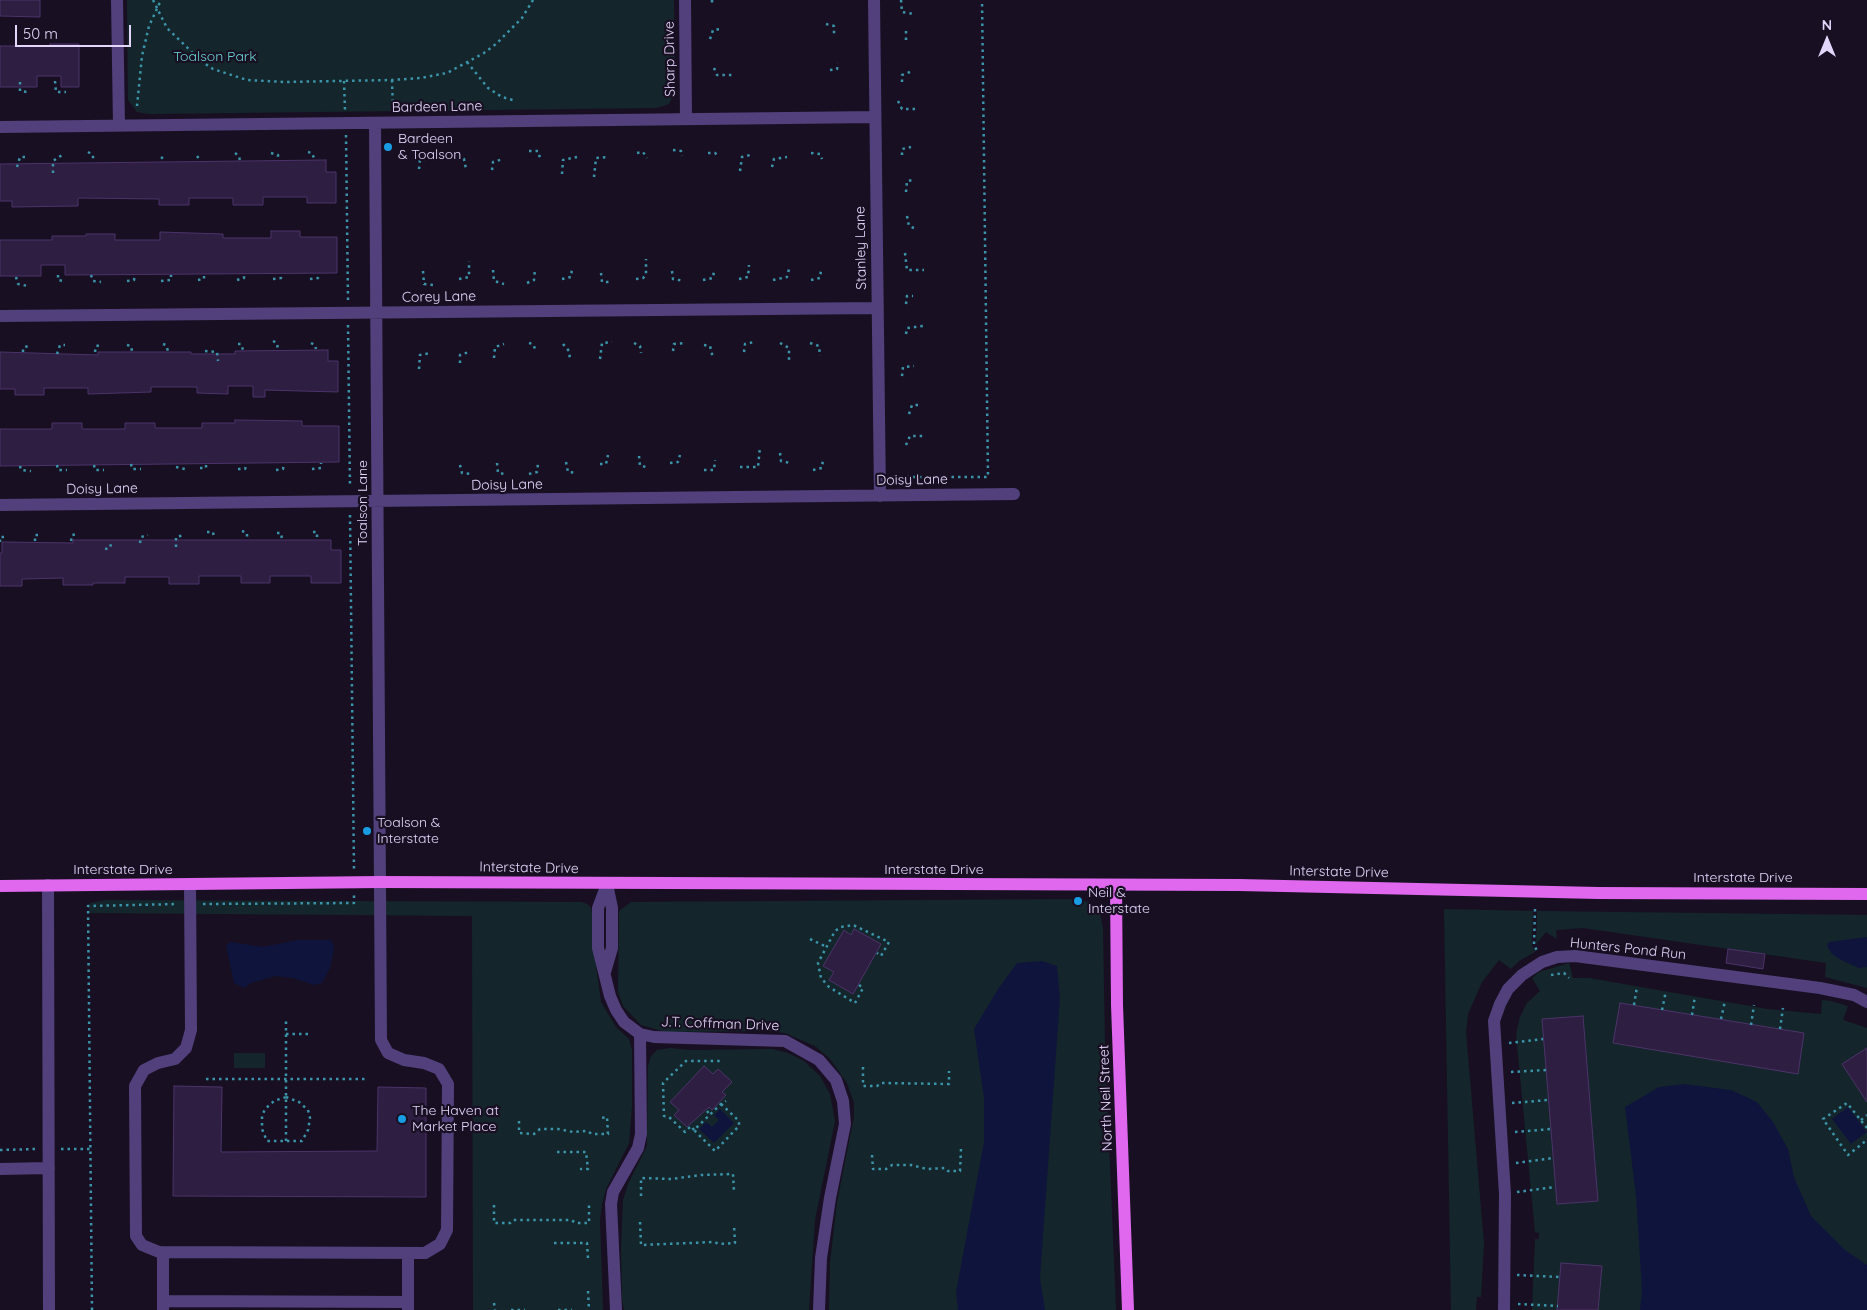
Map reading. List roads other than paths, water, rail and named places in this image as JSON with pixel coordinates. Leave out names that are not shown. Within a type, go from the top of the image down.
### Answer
[{"type":"main road","name":"Interstate Drive","points":[[0,886],[381,882],[1248,885],[1598,893],[1867,894]]},
{"type":"main road","name":"North Neil Street","points":[[1116,885],[1117,1005],[1128,1310]]},
{"type":"street","points":[[117,0],[119,125]]},
{"type":"street","name":"Sharp Drive","points":[[685,0],[686,118]]},
{"type":"street","name":"Stanley Lane","points":[[874,0],[880,496]]},
{"type":"street","name":"Bardeen Lane","points":[[0,127],[875,117]]},
{"type":"street","name":"Toalson Lane","points":[[163,1252],[425,1253],[440,1244],[447,1230],[448,1084],[439,1069],[424,1062],[404,1060],[388,1053],[381,1040],[375,124]]},
{"type":"street","name":"Corey Lane","points":[[0,316],[877,308]]},
{"type":"street","name":"Doisy Lane","points":[[0,505],[1014,494]]},
{"type":"street","points":[[190,884],[191,1030],[186,1048],[175,1059],[158,1063],[144,1070],[136,1086],[136,1236],[142,1245],[163,1252],[163,1306],[246,1302],[325,1302],[408,1306],[408,1253]]},
{"type":"street","name":"J.T. Coffman Drive","points":[[607,884],[612,918],[612,948],[605,972],[616,1010],[624,1022],[640,1034],[681,1039],[785,1041],[819,1060],[836,1080],[843,1100],[845,1124],[830,1198],[821,1258],[819,1310]]},
{"type":"street","points":[[48,885],[49,1310]]},
{"type":"street","name":"Hunters Pond Run","points":[[1504,1307],[1504,1194],[1494,1021],[1508,989],[1522,975],[1542,962],[1558,957],[1575,956],[1820,988],[1854,995],[1867,1002]]},
{"type":"street","points":[[616,1310],[613,1288],[611,1204],[616,1186],[638,1148],[641,1134],[640,1034]]},
{"type":"street","points":[[0,1169],[49,1168]]},
{"type":"street","points":[[246,1302],[257,1310]]},
{"type":"street","points":[[314,1310],[325,1302]]},
{"type":"place","name":"Bardeen & Toalson","points":[[388,147]]},
{"type":"place","name":"Toalson & Interstate","points":[[367,831]]},
{"type":"place","name":"Neil & Interstate","points":[[1078,901]]},
{"type":"place","name":"The Haven at Market Place","points":[[402,1119]]},
{"type":"park label","name":"Toalson Park","points":[[215,57]]}]
